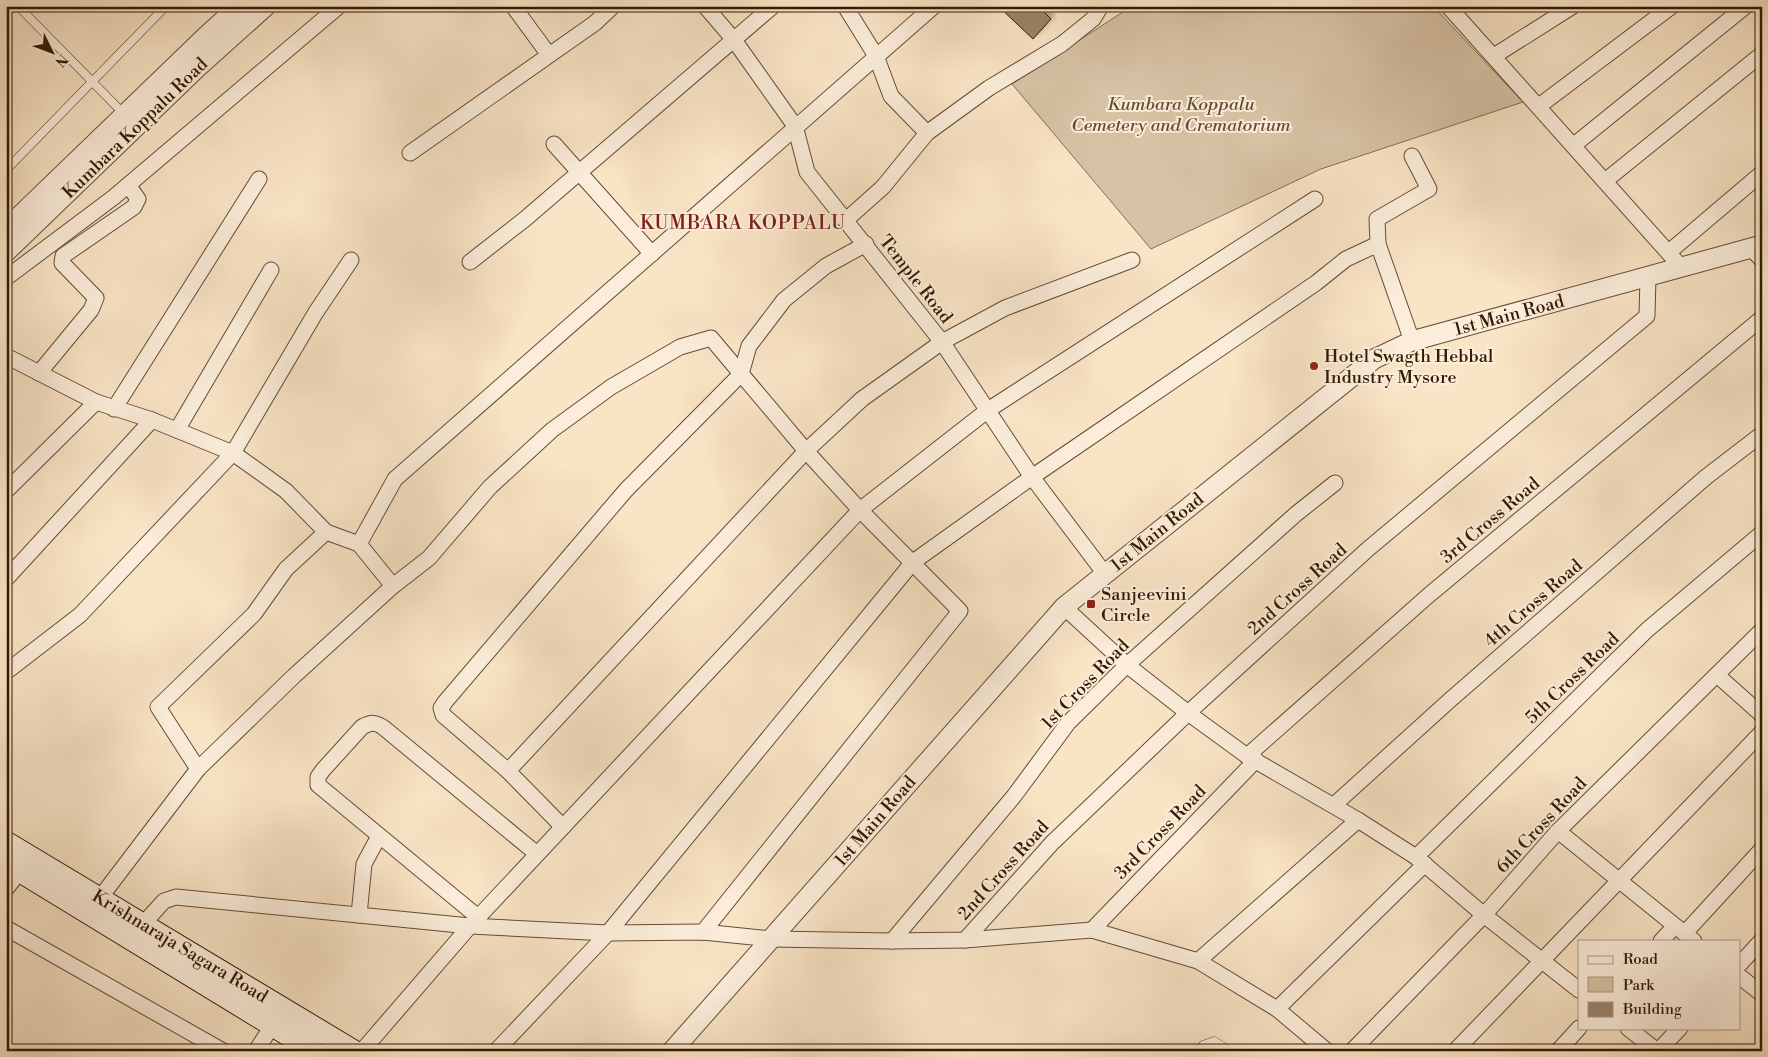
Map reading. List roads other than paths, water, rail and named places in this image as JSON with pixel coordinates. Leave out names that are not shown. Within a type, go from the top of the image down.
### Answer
[{"type":"main road","name":"Krishnaraja Sagara Road","points":[[6,842],[143,924],[278,1016],[314,1051]]},
{"type":"main road","name":"Krishnaraja Sagara Road","points":[[13,867],[278,1016],[354,1051]]},
{"type":"street","name":"Kumbara Koppalu Road","points":[[6,229],[239,6]]},
{"type":"street","name":"Kumbara Koppalu Road","points":[[6,252],[196,68],[266,6]]},
{"type":"street","points":[[6,278],[128,185],[339,6]]},
{"type":"street","points":[[513,6],[549,55]]},
{"type":"street","points":[[410,153],[595,22],[613,6]]},
{"type":"street","name":"Temple Road","points":[[705,6],[734,40],[795,126],[807,172],[942,342],[1032,477],[1105,574]]},
{"type":"street","points":[[470,262],[578,173],[773,6]]},
{"type":"street","points":[[845,6],[876,56],[892,96],[927,133]]},
{"type":"street","points":[[359,544],[395,479],[934,6]]},
{"type":"street","points":[[846,220],[883,187],[927,133],[989,88],[1062,44],[1094,18],[1101,6]]},
{"type":"street","points":[[1448,6],[1682,268]]},
{"type":"street","points":[[1494,56],[1573,6]]},
{"type":"street","points":[[1539,106],[1672,6]]},
{"type":"street","points":[[1574,145],[1746,6]]},
{"type":"street","points":[[1605,181],[1762,54]]},
{"type":"street","points":[[554,144],[652,254]]},
{"type":"street","points":[[1412,156],[1429,189],[1377,219],[1378,244],[1412,341]]},
{"type":"street","points":[[1669,252],[1762,173]]},
{"type":"street","points":[[114,409],[259,179]]},
{"type":"street","points":[[39,373],[91,310],[96,298],[62,262],[63,256],[134,207],[138,198],[128,185]]},
{"type":"street","points":[[362,1051],[474,922],[860,510],[988,410],[1315,199]]},
{"type":"street","points":[[563,827],[508,771],[443,715],[441,708],[626,490],[741,374],[749,346],[784,300],[826,266],[866,244]]},
{"type":"street","points":[[496,1051],[608,933],[913,562],[1032,477],[1316,283],[1346,259],[1378,244]]},
{"type":"street","name":"1st Main Road","points":[[672,1051],[1064,607],[1374,359],[1412,341],[1682,268],[1758,251]]},
{"type":"street","points":[[6,672],[80,615],[232,453],[316,312],[352,260]]},
{"type":"street","points":[[508,771],[806,451],[862,399],[942,342],[1005,308],[1132,260]]},
{"type":"street","points":[[177,430],[271,270]]},
{"type":"street","name":"2nd Cross Road","points":[[965,940],[1052,843],[1188,713],[1368,549],[1647,316],[1648,277]]},
{"type":"street","name":"3rd Cross Road","points":[[1092,930],[1251,758],[1429,595],[1762,318]]},
{"type":"street","points":[[100,898],[198,769],[294,676],[393,586],[429,558],[490,487],[552,430],[612,387],[680,346],[710,338],[806,451],[860,510],[960,611],[703,932]]},
{"type":"street","points":[[6,356],[96,402],[152,420],[232,453],[286,491],[326,532],[359,544],[393,586]]},
{"type":"street","points":[[6,491],[96,402]]},
{"type":"street","points":[[6,578],[152,420]]},
{"type":"street","name":"4th Cross Road","points":[[1334,805],[1450,700],[1706,477],[1762,434]]},
{"type":"street","name":"1st Cross Road","points":[[892,941],[1014,796],[1068,723],[1127,665],[1296,514],[1335,483]]},
{"type":"street","points":[[198,769],[158,706],[254,614],[286,569],[326,532]]},
{"type":"street","name":"5th Cross Road","points":[[1277,1009],[1647,630],[1762,533]]},
{"type":"street","points":[[1064,607],[1127,665],[1188,713],[1251,758],[1334,805],[1420,861],[1484,915],[1578,989]]},
{"type":"street","name":"6th Cross Road","points":[[1352,1051],[1484,915],[1558,831],[1762,630]]},
{"type":"street","points":[[1717,675],[1762,715]]},
{"type":"street","points":[[474,922],[379,836],[318,785],[318,777],[323,770],[362,727],[369,723],[377,723],[384,728],[537,854]]},
{"type":"street","points":[[1455,1051],[1621,881],[1762,732]]},
{"type":"street","points":[[1198,961],[1358,820]]},
{"type":"street","points":[[1558,831],[1684,934]]},
{"type":"street","points":[[359,915],[364,864],[379,836]]},
{"type":"street","points":[[1664,940],[1684,934],[1762,848]]},
{"type":"street","points":[[6,889],[13,867]]},
{"type":"street","points":[[143,924],[164,901],[176,897],[359,915],[608,933],[703,932],[771,939],[965,940],[1092,930],[1198,961],[1277,1009],[1327,1051]]},
{"type":"street","points":[[6,928],[223,1051]]},
{"type":"street","points":[[1740,964],[1762,940]]},
{"type":"street","points":[[1740,977],[1762,994]]},
{"type":"street","points":[[256,1051],[278,1016]]},
{"type":"street","points":[[1558,1051],[1578,1029]]},
{"type":"street","points":[[1631,1030],[1658,1051],[1678,1030]]},
{"type":"lane","points":[[6,14],[13,6]]},
{"type":"lane","points":[[18,6],[124,114]]},
{"type":"lane","points":[[6,170],[166,6]]},
{"type":"lane","points":[[1198,1051],[1203,1045],[1214,1041],[1230,1051]]},
{"type":"place","name":"Hotel Swagth Hebbal Industry Mysore","points":[[1314,366]]},
{"type":"place","name":"Sanjeevini Circle","points":[[1091,604]]},
{"type":"district","name":"KUMBARA KOPPALU","points":[[743,222]]},
{"type":"park label","name":"Kumbara Koppalu Cemetery and Crematorium","points":[[1181,114]]}]
